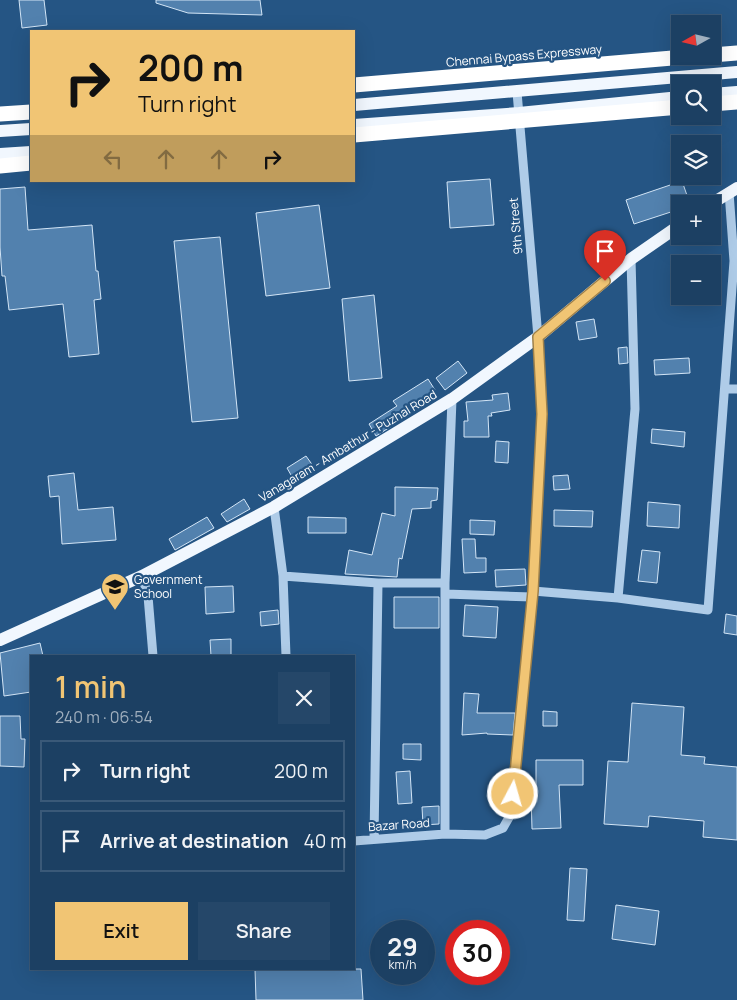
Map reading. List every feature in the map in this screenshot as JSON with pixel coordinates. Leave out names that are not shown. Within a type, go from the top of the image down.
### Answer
[{"type":"highway","points":[[721,54],[737,53]]},
{"type":"highway","name":"Chennai Bypass Expressway","points":[[355,85],[671,58]]},
{"type":"highway","points":[[721,103],[737,102]]},
{"type":"highway","points":[[355,135],[671,108]]},
{"type":"highway","points":[[0,114],[30,112]]},
{"type":"highway","points":[[0,166],[30,163]]},
{"type":"main road","points":[[355,105],[737,72]]},
{"type":"main road","points":[[721,93],[737,92]]},
{"type":"main road","points":[[355,125],[519,113],[671,98]]},
{"type":"main road","points":[[0,132],[30,129]]},
{"type":"main road","points":[[0,154],[30,152]]},
{"type":"main road","points":[[721,198],[733,190]]},
{"type":"main road","name":"Vanagaram - Ambathur - Puzhal Road","points":[[0,640],[142,576],[274,508],[452,399],[538,337],[631,259],[671,231]]},
{"type":"street","name":"9th Street","points":[[518,92],[538,337],[542,414],[533,594]]},
{"type":"street","points":[[446,594],[533,594],[618,598],[708,610],[734,261],[733,190]]},
{"type":"street","points":[[618,598],[635,409],[631,259]]},
{"type":"street","points":[[725,389],[737,389]]},
{"type":"street","points":[[445,834],[446,583],[452,399]]},
{"type":"street","points":[[274,508],[283,576],[286,655]]},
{"type":"street","points":[[142,576],[148,596],[153,655]]},
{"type":"street","points":[[283,576],[378,583],[446,583]]},
{"type":"street","points":[[374,839],[378,583]]},
{"type":"street","name":"Bazar Road","points":[[355,841],[445,834],[485,835],[503,828],[511,814],[533,594]]},
{"type":"building","points":[[19,0],[44,0],[47,25],[22,28]]},
{"type":"building","points":[[156,0],[260,0],[262,15],[188,13],[156,3]]},
{"type":"building","points":[[490,179],[494,225],[450,228],[447,182]]},
{"type":"building","points":[[671,185],[683,185],[687,195],[671,195],[671,212],[634,224],[626,200]]},
{"type":"building","points":[[25,187],[28,230],[92,225],[96,271],[98,271],[101,299],[94,300],[99,354],[69,357],[63,304],[9,310],[5,276],[2,276],[0,189]]},
{"type":"building","points":[[319,205],[330,288],[266,296],[256,213]]},
{"type":"building","points":[[220,237],[238,418],[192,422],[174,241]]},
{"type":"building","points":[[374,295],[382,378],[349,381],[342,299]]},
{"type":"building","points":[[594,319],[597,337],[579,340],[576,322]]},
{"type":"building","points":[[627,347],[628,363],[619,364],[618,348]]},
{"type":"building","points":[[689,358],[690,373],[655,375],[654,360]]},
{"type":"building","points":[[458,361],[467,373],[445,390],[436,378]]},
{"type":"building","points":[[428,379],[435,390],[410,406],[412,409],[398,422],[376,436],[369,424],[397,406],[393,401]]},
{"type":"building","points":[[508,393],[510,410],[491,413],[492,416],[488,416],[489,437],[464,437],[464,421],[468,421],[466,402],[493,400],[492,395]]},
{"type":"building","points":[[652,429],[685,432],[684,447],[651,443]]},
{"type":"building","points":[[496,441],[509,442],[508,463],[495,462]]},
{"type":"building","points":[[306,456],[316,470],[295,482],[287,468]]},
{"type":"building","points":[[74,473],[78,510],[113,507],[116,540],[62,544],[59,496],[50,497],[48,476]]},
{"type":"building","points":[[568,475],[570,489],[554,490],[553,476]]},
{"type":"building","points":[[395,487],[438,488],[437,500],[431,501],[431,508],[412,509],[402,559],[399,558],[397,577],[345,574],[349,550],[372,555],[382,513],[395,516]]},
{"type":"building","points":[[244,499],[250,509],[227,522],[221,514]]},
{"type":"building","points":[[648,502],[680,505],[679,528],[647,526]]},
{"type":"building","points":[[554,510],[593,511],[592,527],[554,526]]},
{"type":"building","points":[[207,517],[214,528],[175,550],[169,539]]},
{"type":"building","points":[[308,517],[346,518],[346,533],[308,533]]},
{"type":"building","points":[[470,520],[495,521],[494,535],[470,534]]},
{"type":"building","points":[[462,539],[475,539],[476,558],[486,558],[486,572],[464,573]]},
{"type":"building","points":[[642,550],[660,552],[657,583],[638,581]]},
{"type":"building","points":[[525,569],[526,585],[496,587],[495,570]]},
{"type":"building","points":[[233,586],[234,612],[206,614],[205,587]]},
{"type":"building","points":[[394,597],[439,597],[439,628],[394,628]]},
{"type":"building","points":[[465,605],[498,607],[496,638],[463,636]]},
{"type":"building","points":[[278,610],[279,624],[261,626],[260,612]]},
{"type":"building","points":[[726,614],[737,616],[737,635],[724,633]]},
{"type":"building","points":[[231,639],[231,655],[211,655],[210,640]]},
{"type":"building","points":[[40,643],[43,655],[30,655],[30,692],[4,696],[0,653]]},
{"type":"building","points":[[464,693],[479,694],[477,713],[515,713],[513,735],[487,733],[462,735]]},
{"type":"building","points":[[632,703],[684,707],[681,755],[705,757],[704,764],[737,767],[737,840],[703,837],[704,821],[649,816],[648,827],[604,824],[608,761],[628,762]]},
{"type":"building","points":[[543,711],[557,712],[557,726],[543,726]]},
{"type":"building","points":[[0,716],[20,716],[21,739],[25,739],[24,767],[0,766]]},
{"type":"building","points":[[403,744],[421,744],[421,760],[403,759]]},
{"type":"building","points":[[536,760],[583,760],[583,785],[559,785],[561,828],[532,829],[531,794],[536,794]]},
{"type":"building","points":[[410,771],[412,803],[398,804],[396,772]]},
{"type":"building","points":[[439,806],[439,824],[423,825],[422,807]]},
{"type":"building","points":[[570,868],[587,869],[584,921],[567,920]]},
{"type":"building","points":[[616,905],[659,911],[655,945],[612,939]]},
{"type":"building","points":[[361,969],[363,1000],[256,1000],[255,970]]},
{"type":"place","name":"Government School","points":[[115,611]]},
{"type":"route","points":[[513,794],[533,591],[542,414],[538,337],[605,281]]}]
